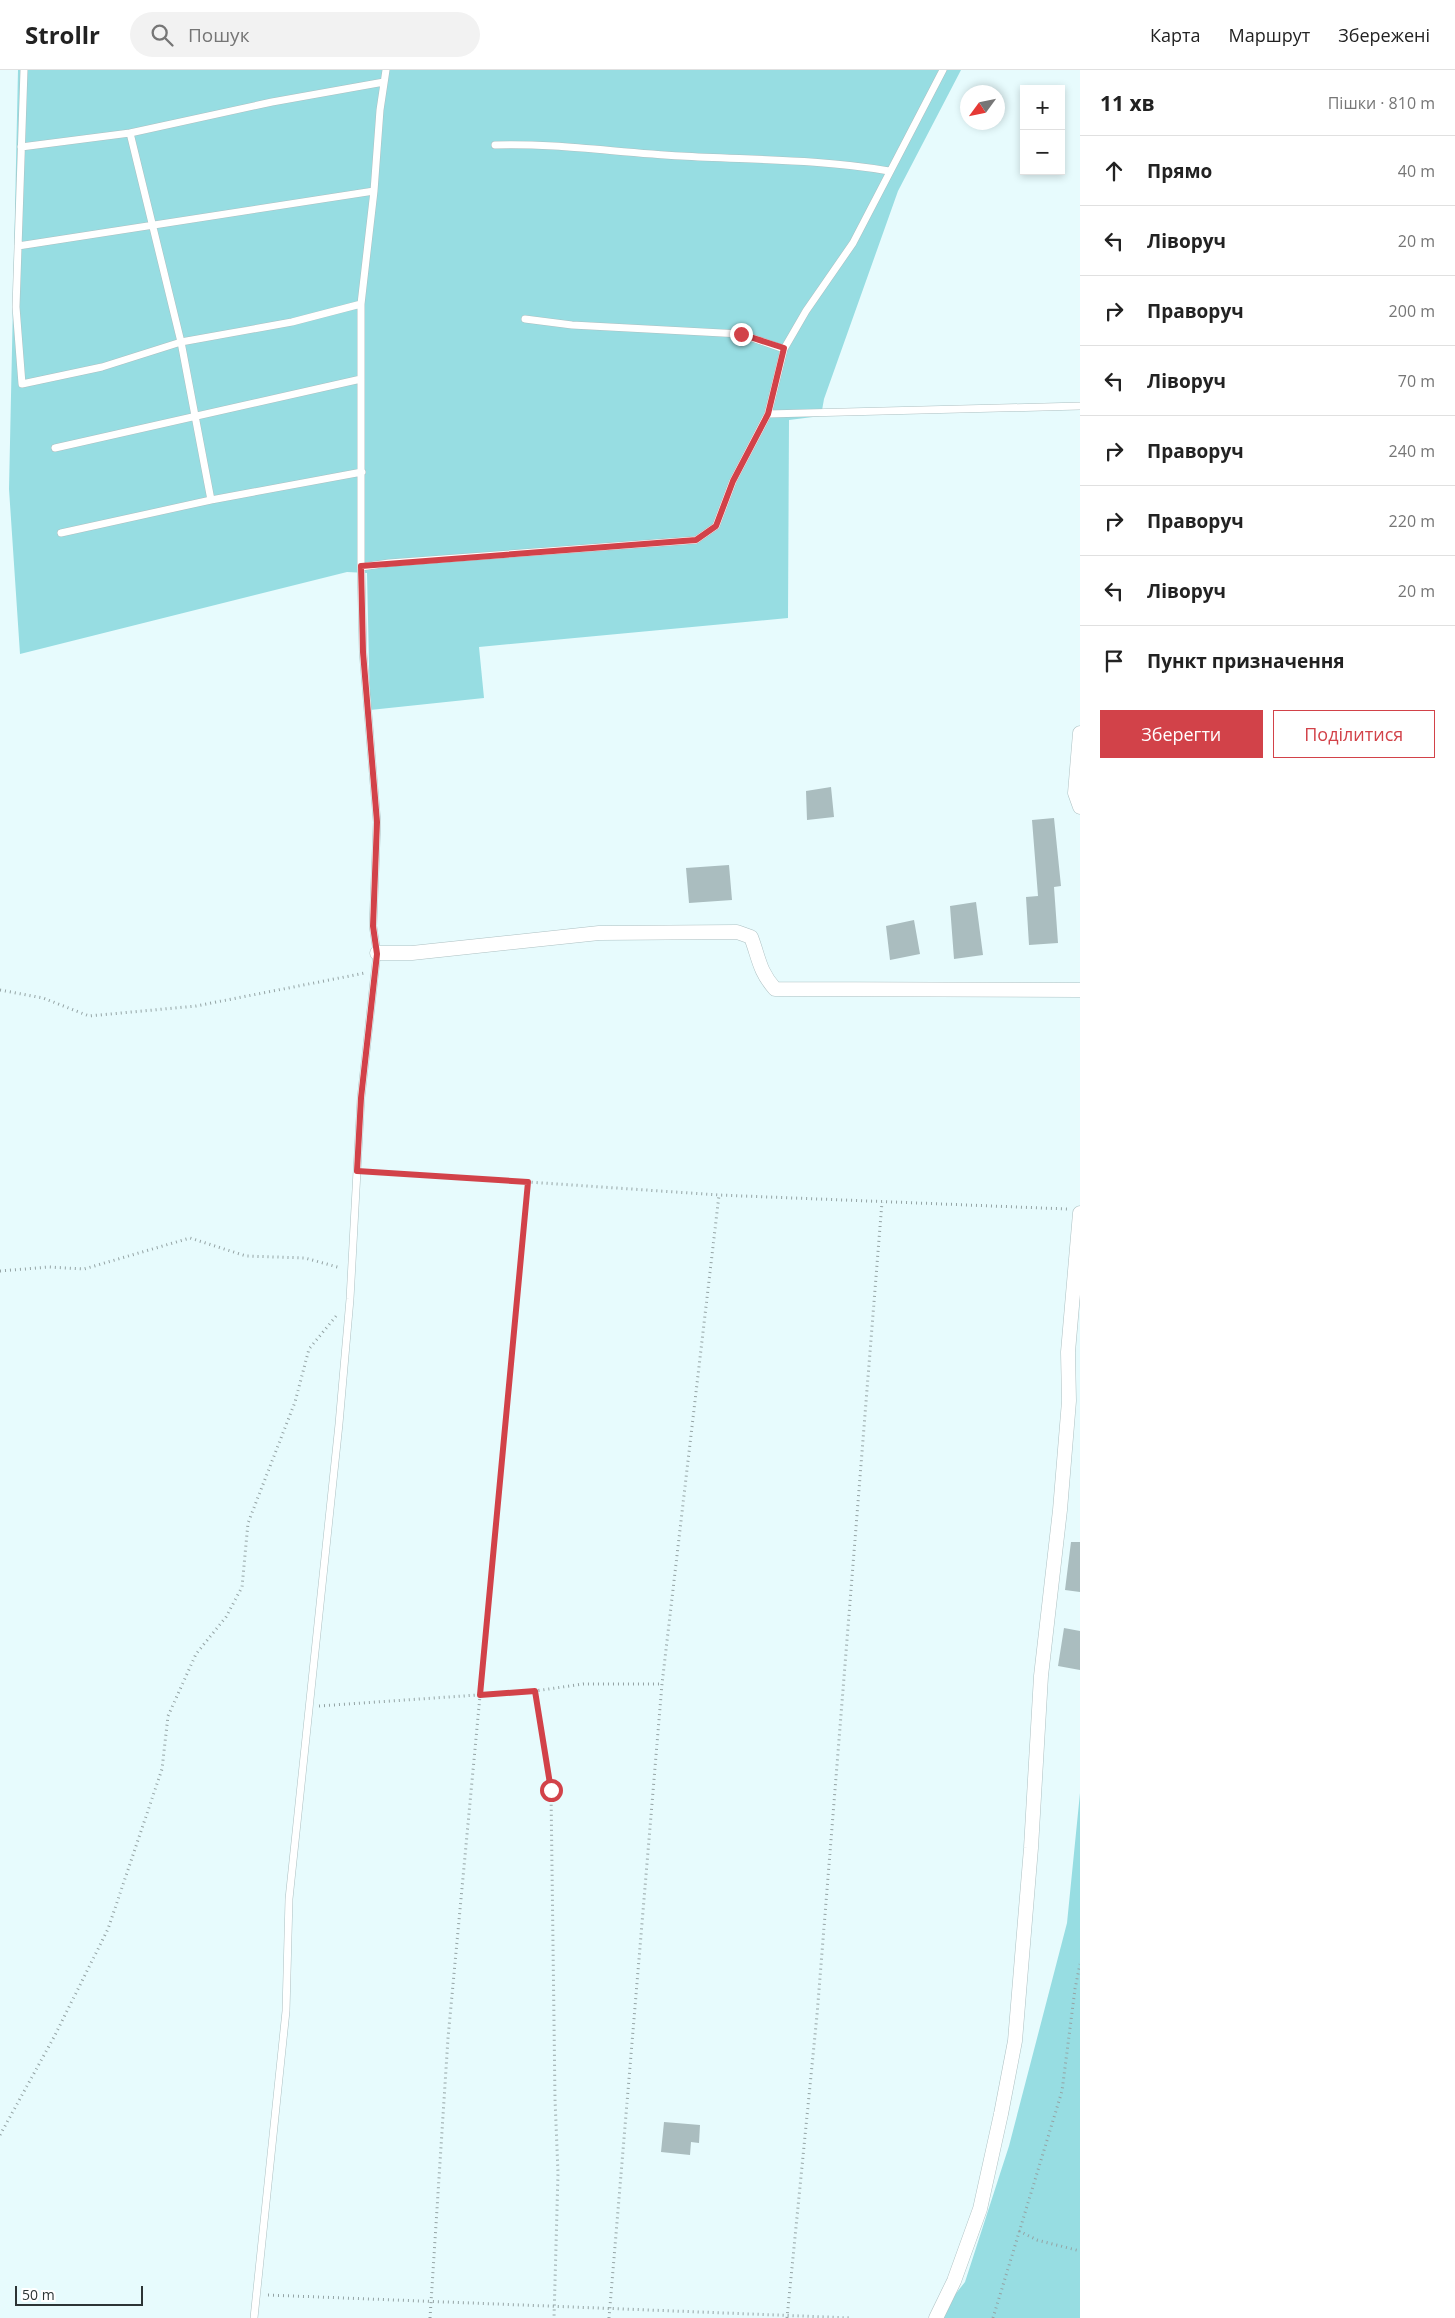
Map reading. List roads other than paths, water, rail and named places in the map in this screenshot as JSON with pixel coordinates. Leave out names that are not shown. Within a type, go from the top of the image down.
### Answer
[{"type":"street","points":[[1080,733],[1075,793],[1080,807]]},
{"type":"street","points":[[377,954],[412,953],[599,933],[737,932],[751,937],[759,966],[765,978],[776,988],[1080,990]]},
{"type":"street","points":[[936,2318],[954,2281],[980,2209],[1001,2114],[1014,2041],[1031,1848],[1041,1676],[1060,1510],[1069,1401],[1068,1352],[1075,1211]]},
{"type":"lane","points":[[24,70],[16,307],[22,384],[102,367],[181,342],[292,322],[361,304]]},
{"type":"lane","points":[[254,2318],[286,2011],[289,1899],[339,1424],[350,1299],[361,1098],[377,954],[373,926],[377,822],[363,652],[361,566],[361,304],[374,191],[380,110],[386,70]]},
{"type":"lane","points":[[361,566],[696,540],[716,526],[733,481],[768,414],[784,348],[806,311],[852,243],[943,70]]},
{"type":"lane","points":[[21,147],[130,133],[272,102],[384,82]]},
{"type":"lane","points":[[130,133],[181,342],[211,500]]},
{"type":"lane","points":[[495,145],[525,144],[678,156],[858,166],[889,171]]},
{"type":"lane","points":[[18,246],[374,191]]},
{"type":"lane","points":[[525,319],[572,325],[741,334],[784,348]]},
{"type":"lane","points":[[55,448],[361,379]]},
{"type":"lane","points":[[768,414],[1080,406]]},
{"type":"lane","points":[[61,533],[211,500],[362,472]]}]
